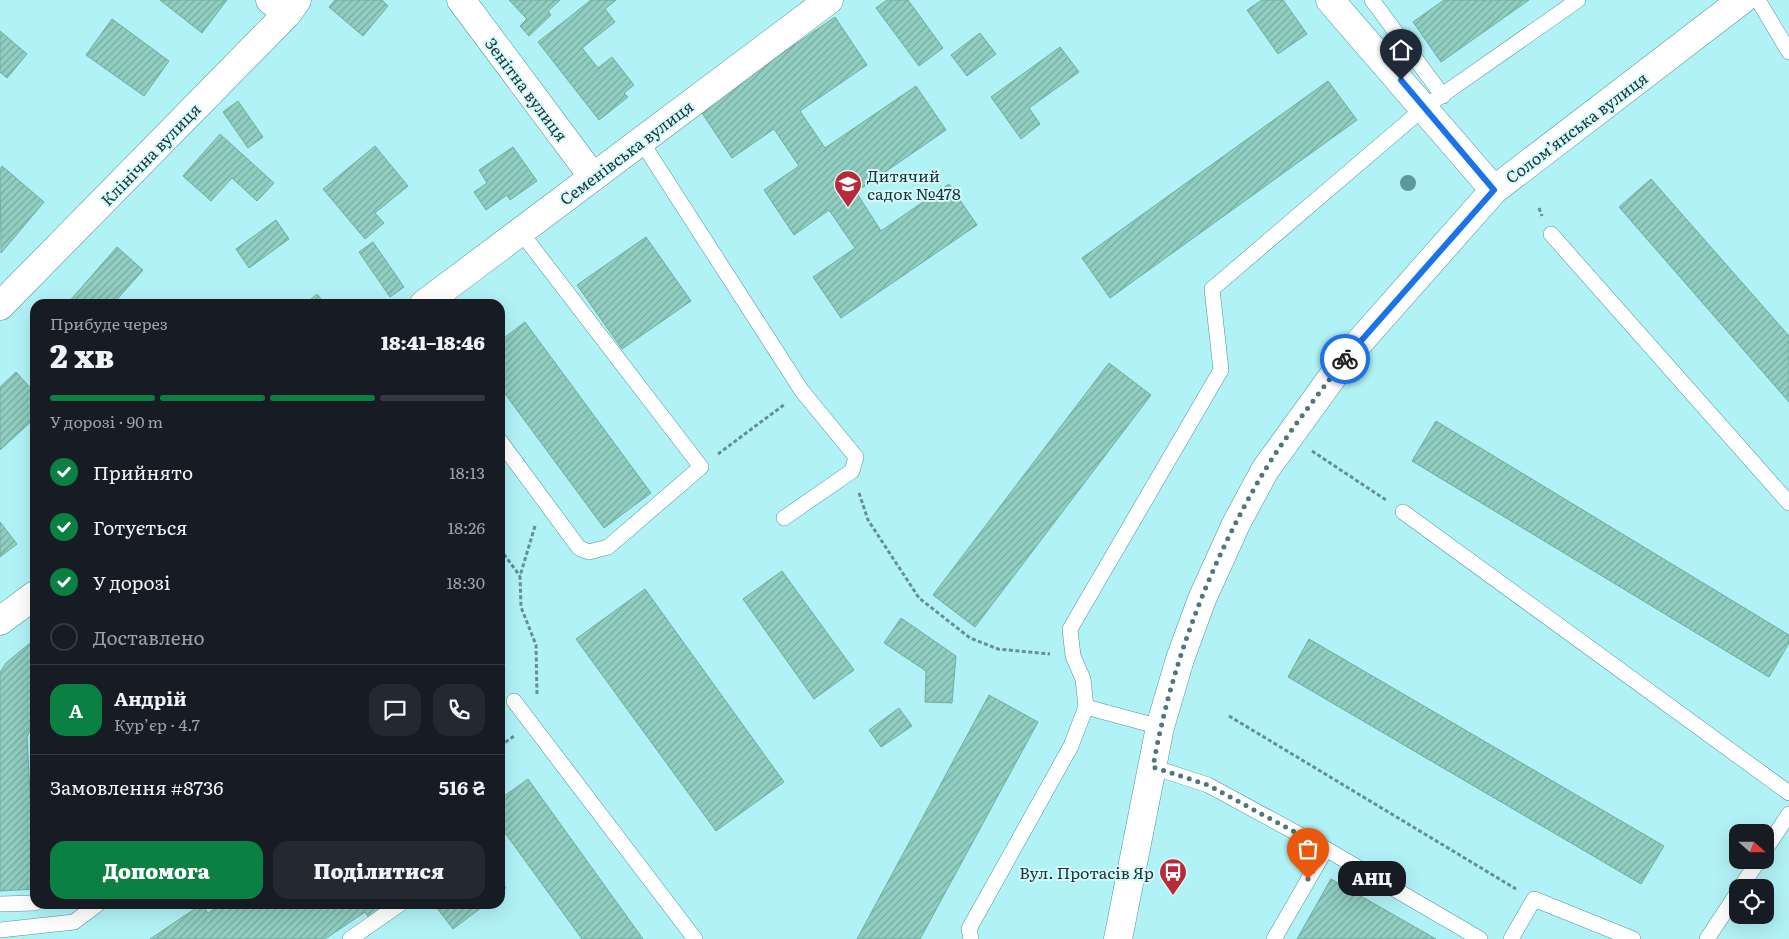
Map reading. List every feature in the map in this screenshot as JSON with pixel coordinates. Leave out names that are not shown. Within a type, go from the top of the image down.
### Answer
[{"type":"street","name":"Зенітна вулиця","points":[[461,0],[592,177]]},
{"type":"street","name":"Семенівська вулиця","points":[[431,299],[829,0]]},
{"type":"street","points":[[1330,0],[1434,101],[1494,190]]},
{"type":"street","name":"Соломʼянська вулиця","points":[[1118,939],[1160,728],[1180,659],[1202,599],[1236,524],[1265,470],[1349,354],[1494,190],[1742,0]]},
{"type":"street","name":"Клінічна вулиця","points":[[0,306],[285,5]]},
{"type":"street","points":[[0,621],[30,599]]},
{"type":"lane","points":[[1372,0],[1434,101]]},
{"type":"lane","points":[[971,939],[969,929],[1071,746],[1086,708],[1083,679],[1073,656],[1070,629],[1222,370],[1212,289],[1434,101],[1578,0]]},
{"type":"lane","points":[[1758,0],[1789,52]]},
{"type":"lane","points":[[641,141],[802,391],[856,457],[852,471],[784,518]]},
{"type":"lane","points":[[505,448],[579,548],[589,552],[608,547],[702,467],[520,231]]},
{"type":"lane","points":[[1551,234],[1789,503]]},
{"type":"lane","points":[[1403,512],[1789,793]]},
{"type":"lane","points":[[514,701],[695,939]]},
{"type":"lane","points":[[1086,708],[1160,728]]},
{"type":"lane","points":[[1153,767],[1208,785],[1326,849],[1480,939]]},
{"type":"lane","points":[[1774,836],[1789,814]]},
{"type":"lane","points":[[1274,939],[1326,849]]},
{"type":"lane","points":[[1511,939],[1534,899],[1633,939]]},
{"type":"lane","points":[[0,904],[30,903]]},
{"type":"lane","points":[[1707,939],[1729,906]]},
{"type":"lane","points":[[0,930],[74,922],[91,909]]},
{"type":"lane","points":[[350,939],[393,909]]},
{"type":"path","points":[[702,467],[802,391]]},
{"type":"path","points":[[1289,435],[1403,512]]},
{"type":"path","points":[[852,471],[868,520],[918,598],[970,638],[998,649],[1073,656]]},
{"type":"path","points":[[531,723],[537,700],[536,645],[521,607],[520,576],[544,500]]},
{"type":"path","points":[[505,556],[520,576]]},
{"type":"path","points":[[1229,716],[1534,899]]},
{"type":"building","points":[[160,0],[227,0],[202,33]]},
{"type":"building","points":[[335,0],[382,0],[388,6],[363,36],[329,7]]},
{"type":"building","points":[[509,0],[560,0],[548,11],[551,15],[529,36],[520,26],[527,19]]},
{"type":"building","points":[[591,0],[616,0],[605,9],[615,22],[582,48],[598,68],[612,57],[634,85],[624,93],[628,97],[599,120],[538,42]]},
{"type":"building","points":[[887,0],[908,0],[943,48],[919,66],[876,8]]},
{"type":"building","points":[[1262,0],[1283,0],[1307,34],[1278,54],[1247,10]]},
{"type":"building","points":[[1444,0],[1529,0],[1441,62],[1413,22]]},
{"type":"building","points":[[835,17],[867,65],[800,111],[825,148],[916,86],[946,130],[856,192],[881,231],[949,184],[977,225],[841,318],[813,277],[855,248],[829,210],[794,235],[764,190],[799,166],[774,129],[732,158],[700,110]]},
{"type":"building","points":[[112,19],[169,61],[144,96],[86,55]]},
{"type":"building","points":[[0,31],[27,54],[7,78],[0,72]]},
{"type":"building","points":[[980,33],[996,54],[967,76],[951,55]]},
{"type":"building","points":[[1060,47],[1079,72],[1029,108],[1040,124],[1021,139],[991,97]]},
{"type":"building","points":[[1328,81],[1357,120],[1110,298],[1082,258]]},
{"type":"building","points":[[238,101],[263,137],[248,148],[223,112]]},
{"type":"building","points":[[220,134],[274,183],[257,201],[232,178],[211,201],[183,176]]},
{"type":"building","points":[[375,146],[408,186],[375,213],[384,223],[365,239],[323,189]]},
{"type":"building","points":[[513,147],[537,181],[510,200],[507,195],[486,210],[474,192],[487,183],[479,170]]},
{"type":"building","points":[[2,166],[44,202],[1,253],[0,169]]},
{"type":"building","points":[[1651,179],[1789,336],[1789,402],[1619,207]]},
{"type":"building","points":[[276,220],[289,239],[249,268],[236,249]]},
{"type":"building","points":[[646,237],[691,301],[622,349],[577,285]]},
{"type":"building","points":[[373,242],[404,287],[390,297],[359,252]]},
{"type":"building","points":[[117,247],[143,270],[117,299],[71,299]]},
{"type":"building","points":[[317,294],[321,299],[311,299]]},
{"type":"building","points":[[525,322],[651,493],[604,528],[505,394],[505,337]]},
{"type":"building","points":[[1109,363],[1151,395],[975,627],[933,595]]},
{"type":"building","points":[[16,372],[30,387],[30,423],[0,450],[0,387]]},
{"type":"building","points":[[1436,421],[1789,635],[1789,643],[1769,677],[1412,461]]},
{"type":"building","points":[[0,522],[17,544],[0,557]]},
{"type":"building","points":[[782,571],[854,670],[814,699],[743,599]]},
{"type":"building","points":[[645,589],[784,782],[716,831],[576,639]]},
{"type":"building","points":[[901,618],[956,656],[952,703],[925,702],[926,671],[884,643]]},
{"type":"building","points":[[1309,639],[1664,846],[1641,884],[1288,677]]},
{"type":"building","points":[[30,643],[30,730],[27,737],[30,794],[30,889],[0,891],[0,672],[6,663]]},
{"type":"building","points":[[989,695],[1038,722],[920,939],[857,939]]},
{"type":"building","points":[[899,708],[912,726],[881,747],[869,730]]},
{"type":"building","points":[[528,779],[643,939],[582,939],[505,833],[505,795]]},
{"type":"building","points":[[1331,879],[1436,939],[1297,939]]},
{"type":"building","points":[[195,909],[205,909],[208,913],[214,909],[383,909],[369,918],[365,912],[325,939],[150,939]]},
{"type":"building","points":[[438,909],[479,909],[453,929]]},
{"type":"way so far","points":[[1308,879],[1326,849],[1208,785],[1153,767],[1160,728],[1180,659],[1202,599],[1236,524],[1265,470],[1345,359]]},
{"type":"place","name":"Дитячий садок №478","points":[[848,208]]},
{"type":"place","name":"АНЦ","points":[[1308,879]]},
{"type":"place","name":"Вул. Протасів Яр","points":[[1173,896]]},
{"type":"route","points":[[1345,359],[1494,190],[1466,154],[1401,80]]}]
